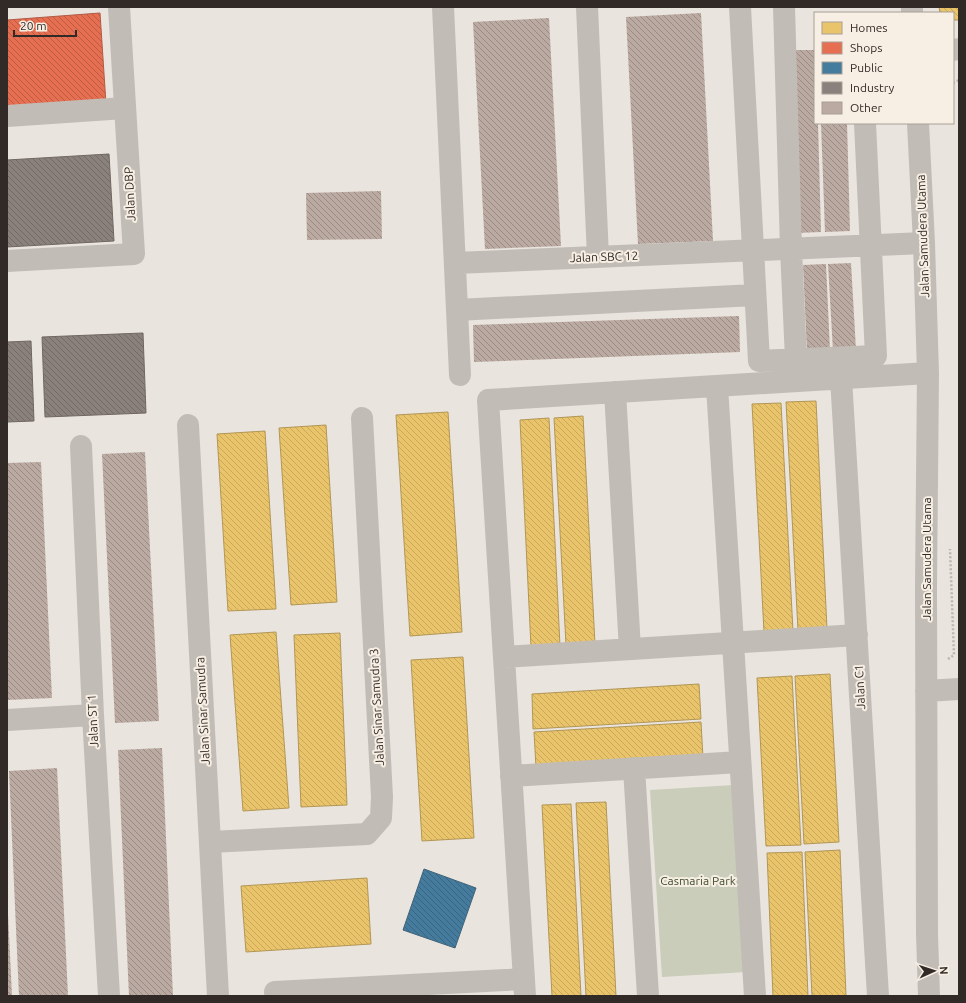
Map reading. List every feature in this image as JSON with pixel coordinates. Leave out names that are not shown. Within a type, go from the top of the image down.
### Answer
[{"type":"street","name":"Jalan DBP","points":[[7,261],[134,254],[119,7]]},
{"type":"street","points":[[443,7],[460,375]]},
{"type":"street","points":[[587,7],[598,257]]},
{"type":"street","points":[[740,7],[759,361],[876,356],[865,124]]},
{"type":"street","points":[[784,7],[791,249],[796,359]]},
{"type":"street","points":[[7,116],[125,108]]},
{"type":"street","name":"Jalan Samudera Utama","points":[[918,124],[928,373],[926,691],[927,934],[929,996]]},
{"type":"street","name":"Jalan SBC 12","points":[[456,263],[924,243]]},
{"type":"street","points":[[457,310],[755,295]]},
{"type":"street","points":[[276,996],[275,992],[524,988],[488,400],[928,373]]},
{"type":"street","name":"Jalan C1","points":[[841,378],[878,996]]},
{"type":"street","points":[[717,386],[755,996]]},
{"type":"street","points":[[615,392],[630,649]]},
{"type":"street","name":"Jalan Sinar Samudra 3","points":[[210,842],[367,834],[381,818],[382,797],[362,418]]},
{"type":"street","name":"Jalan Sinar Samudra","points":[[188,425],[218,996]]},
{"type":"street","name":"Jalan ST 1","points":[[81,446],[93,714],[109,996]]},
{"type":"street","points":[[504,657],[857,635]]},
{"type":"street","points":[[926,691],[959,689]]},
{"type":"street","points":[[7,720],[93,714]]},
{"type":"street","points":[[511,776],[740,762]]},
{"type":"street","points":[[634,768],[648,996]]},
{"type":"green space","name":"Casmaria Park","points":[[734,785],[746,972],[662,977],[650,790]]},
{"type":"building: Homes","points":[[939,7],[959,7],[959,20],[954,20],[954,12],[940,12]]},
{"type":"building: Homes","points":[[816,401],[827,629],[798,630],[786,402]]},
{"type":"building: Homes","points":[[781,403],[793,631],[764,632],[752,404]]},
{"type":"building: Homes","points":[[448,412],[462,632],[410,636],[396,415]]},
{"type":"building: Homes","points":[[583,416],[595,644],[566,645],[554,418]]},
{"type":"building: Homes","points":[[549,418],[560,646],[531,647],[520,420]]},
{"type":"building: Homes","points":[[326,425],[337,602],[291,605],[279,428]]},
{"type":"building: Homes","points":[[265,431],[276,609],[228,611],[217,434]]},
{"type":"building: Homes","points":[[276,632],[289,808],[243,811],[230,635]]},
{"type":"building: Homes","points":[[340,633],[347,805],[301,807],[294,635]]},
{"type":"building: Homes","points":[[463,657],[474,838],[422,841],[411,660]]},
{"type":"building: Homes","points":[[830,674],[839,842],[804,844],[795,676]]},
{"type":"building: Homes","points":[[792,676],[801,845],[766,846],[757,678]]},
{"type":"building: Homes","points":[[699,684],[701,719],[533,729],[532,694]]},
{"type":"building: Homes","points":[[701,722],[703,758],[536,767],[534,732]]},
{"type":"building: Homes","points":[[606,802],[616,996],[586,996],[576,803]]},
{"type":"building: Homes","points":[[571,804],[581,996],[552,996],[542,805]]},
{"type":"building: Homes","points":[[840,850],[846,996],[812,996],[805,852]]},
{"type":"building: Homes","points":[[802,852],[808,996],[773,996],[767,853]]},
{"type":"building: Homes","points":[[367,878],[371,944],[246,952],[241,886]]},
{"type":"building: Shops","points":[[100,13],[106,104],[7,110],[7,20]]},
{"type":"building: Public","points":[[424,869],[476,888],[455,948],[403,930]]},
{"type":"building: Industry","points":[[109,154],[114,241],[7,247],[7,160]]},
{"type":"building: Industry","points":[[143,333],[146,413],[45,417],[42,337]]},
{"type":"building: Industry","points":[[31,341],[34,421],[7,422],[7,342]]},
{"type":"building: Other","points":[[701,13],[713,241],[638,244],[626,17]]},
{"type":"building: Other","points":[[549,18],[561,246],[485,249],[473,22]]},
{"type":"building: Other","points":[[790,50],[814,50],[814,124],[818,124],[821,232],[796,233]]},
{"type":"building: Other","points":[[821,124],[847,124],[850,231],[825,232]]},
{"type":"building: Other","points":[[381,191],[382,239],[307,240],[306,193]]},
{"type":"building: Other","points":[[851,263],[856,350],[833,351],[828,264]]},
{"type":"building: Other","points":[[826,264],[830,351],[807,352],[803,265]]},
{"type":"building: Other","points":[[739,316],[740,352],[474,362],[473,325]]},
{"type":"building: Other","points":[[145,452],[159,721],[115,723],[102,454]]},
{"type":"building: Other","points":[[41,462],[52,698],[7,700],[7,463]]},
{"type":"building: Other","points":[[162,748],[173,996],[129,996],[118,750]]},
{"type":"building: Other","points":[[57,768],[68,996],[19,996],[9,771]]},
{"type":"building: Other","points":[[8,914],[12,996],[7,996]]}]
